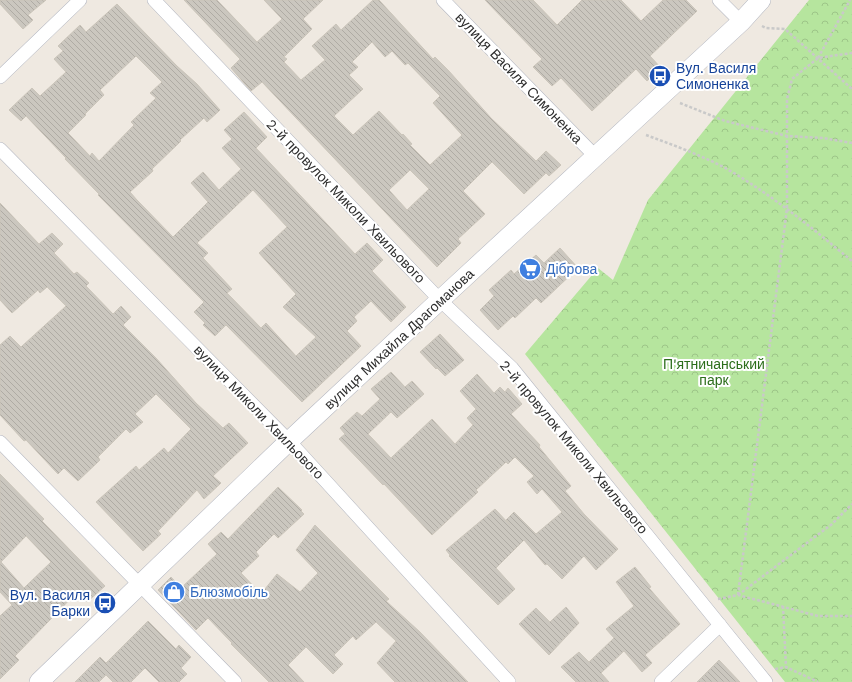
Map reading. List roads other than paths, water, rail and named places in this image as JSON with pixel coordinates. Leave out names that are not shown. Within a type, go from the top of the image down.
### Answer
[{"type":"street","points":[[0,77],[80,0]]},
{"type":"street","name":"2-й провулок Миколи Хвильового","points":[[154,0],[440,300],[512,368],[763,677]]},
{"type":"street","name":"вулиця Василя Симоненка","points":[[443,0],[595,156]]},
{"type":"street","points":[[719,0],[743,20]]},
{"type":"street","name":"вулиця Михайла Драгоманова","points":[[39,682],[289,441],[743,20],[762,0]]},
{"type":"street","name":"вулиця Миколи Хвильового","points":[[0,149],[289,441],[509,682]]},
{"type":"street","points":[[0,442],[235,682]]},
{"type":"street","points":[[661,682],[720,625]]},
{"type":"place","name":"Вул. Василя Симоненка","points":[[660,76]]},
{"type":"place","name":"Діброва","points":[[530,269]]},
{"type":"place","name":"Блюзмобіль","points":[[174,592]]},
{"type":"place","name":"Вул. Василя Барки","points":[[105,603]]},
{"type":"park label","name":"П'ятничанський парк","points":[[714,372]]}]
